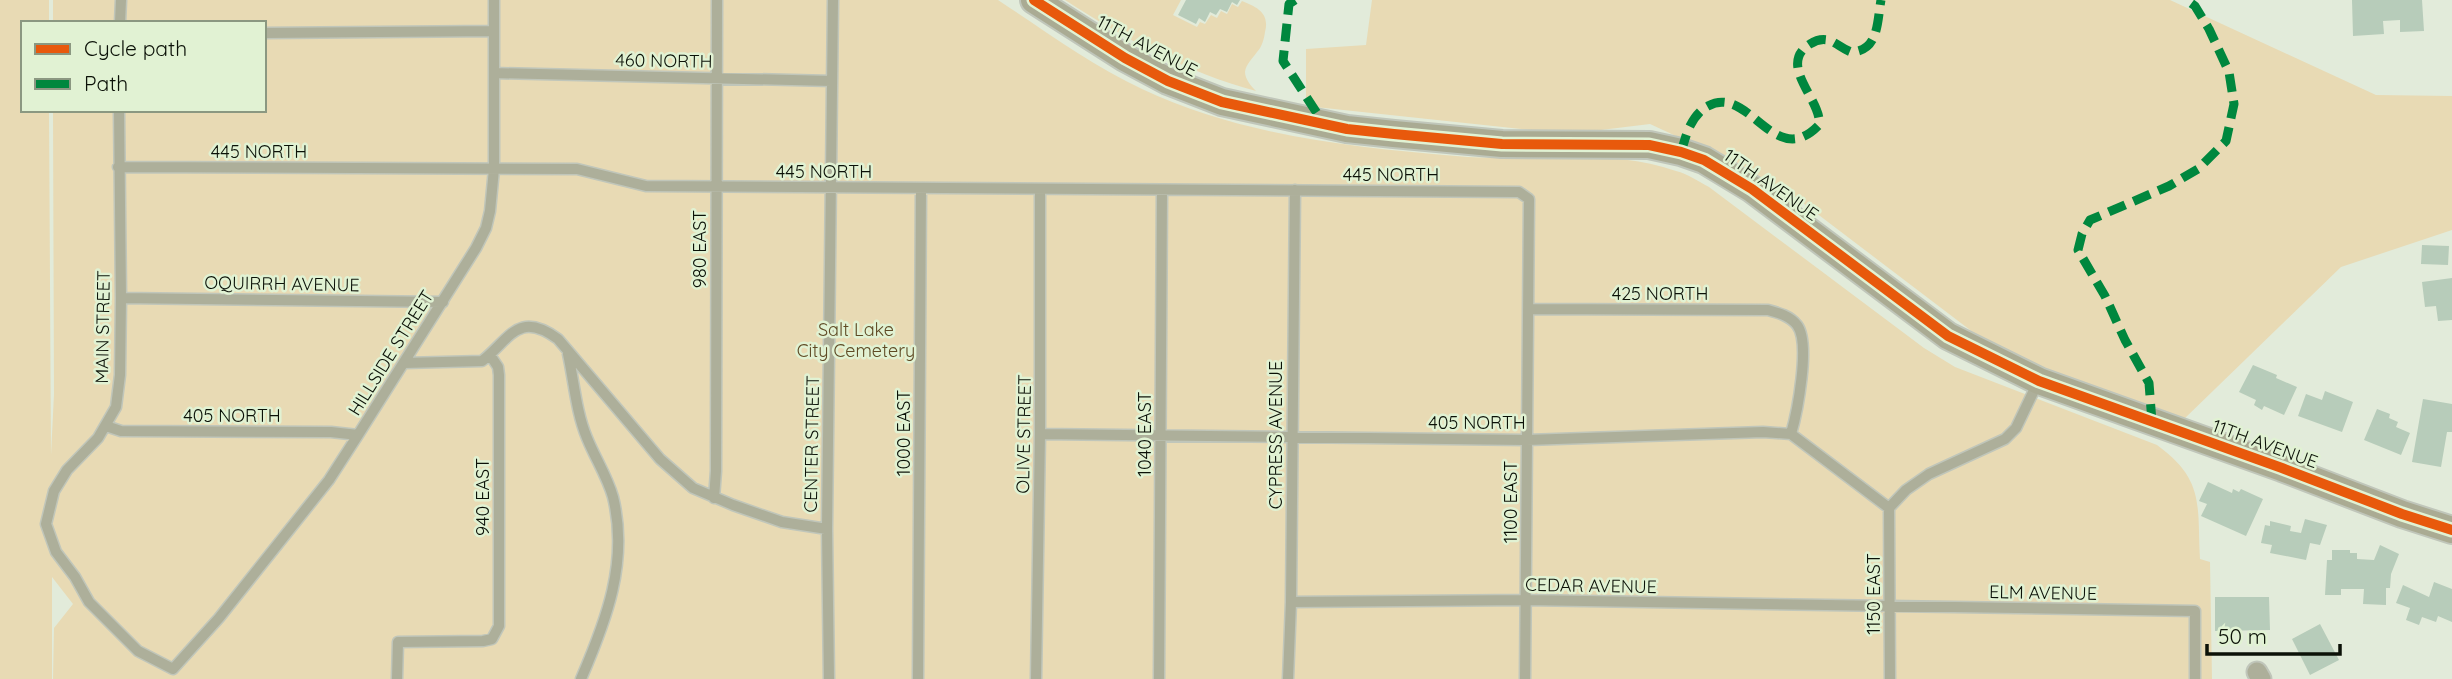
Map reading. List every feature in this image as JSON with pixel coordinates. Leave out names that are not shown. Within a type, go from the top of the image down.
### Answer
[{"type":"street","name":"11TH AVENUE","points":[[1034,0],[1125,58],[1168,81],[1235,105],[1347,129],[1394,135],[1502,144],[1649,145],[1704,160],[1752,188],[1948,337],[2039,381],[2452,530]]},
{"type":"lane","points":[[120,21],[121,0]]},
{"type":"lane","name":"HILLSIDE STREET","points":[[172,674],[329,480],[443,302],[486,228],[494,190],[494,0]]},
{"type":"lane","name":"980 EAST","points":[[715,498],[717,0]]},
{"type":"lane","name":"CENTER STREET","points":[[829,679],[827,529],[832,0]]},
{"type":"lane","points":[[266,33],[494,31]]},
{"type":"lane","name":"460 NORTH","points":[[494,73],[832,81]]},
{"type":"lane","name":"MAIN STREET","points":[[119,112],[121,298],[120,375],[116,407],[106,426],[67,470],[54,491],[46,524],[56,552],[89,602],[138,651],[172,674]]},
{"type":"lane","name":"445 NORTH","points":[[118,167],[577,169],[646,186],[1519,192],[1529,199]]},
{"type":"lane","name":"1000 EAST","points":[[918,679],[921,188]]},
{"type":"lane","name":"OLIVE STREET","points":[[1036,679],[1040,189]]},
{"type":"lane","name":"1040 EAST","points":[[1158,679],[1162,190]]},
{"type":"lane","name":"CYPRESS AVENUE","points":[[1288,679],[1295,190]]},
{"type":"lane","name":"1100 EAST","points":[[1525,679],[1529,199]]},
{"type":"lane","name":"OQUIRRH AVENUE","points":[[121,298],[443,302]]},
{"type":"lane","name":"425 NORTH","points":[[1528,309],[1768,310],[1781,313],[1798,326],[1804,340],[1797,415],[1791,434]]},
{"type":"lane","points":[[404,363],[482,361],[509,335],[531,326],[548,331],[558,339],[677,476],[693,488],[782,522],[827,529]]},
{"type":"lane","points":[[568,353],[582,424],[605,474],[617,521],[618,556],[612,599],[581,679]]},
{"type":"lane","name":"940 EAST","points":[[397,679],[398,642],[492,639],[499,626],[499,376],[498,367],[489,355]]},
{"type":"lane","points":[[1791,434],[1889,509],[1906,490],[1928,474],[2005,439],[2016,428],[2039,381]]},
{"type":"lane","name":"405 NORTH","points":[[106,426],[121,431],[331,432],[358,435]]},
{"type":"lane","name":"405 NORTH","points":[[1040,434],[1527,440],[1763,432],[1791,434]]},
{"type":"lane","name":"1150 EAST","points":[[1889,509],[1890,679]]},
{"type":"lane","name":"CEDAR AVENUE","points":[[1291,602],[1526,600],[1891,606]]},
{"type":"lane","name":"ELM AVENUE","points":[[1891,606],[2195,611],[2195,679]]},
{"type":"green space","name":"Salt Lake City Cemetery","points":[[0,0],[49,0],[49,21],[21,21],[21,112],[49,112],[51,455],[54,394],[53,112],[266,112],[266,21],[53,21],[53,0],[998,0],[1123,80],[1179,105],[1256,128],[1336,143],[1456,156],[1622,160],[1649,164],[1689,176],[1709,187],[1924,348],[1955,367],[2157,445],[2173,458],[2191,482],[2198,508],[2200,559],[2210,562],[2212,679],[53,679],[54,628],[73,604],[52,577],[52,679],[0,679]]},
{"type":"green space","points":[[1065,0],[1181,0],[1173,15],[1197,27],[1200,22],[1205,24],[1211,15],[1217,18],[1221,11],[1227,14],[1232,4],[1238,7],[1242,1],[1253,6],[1266,20],[1261,45],[1245,72],[1247,80],[1256,91],[1205,74],[1157,53]]},
{"type":"green space","points":[[1372,0],[2170,0],[2376,95],[2452,96],[2452,230],[2341,267],[2183,420],[2003,355],[1803,203],[1650,124],[1568,134],[1306,106],[1306,49],[1366,45]]},
{"type":"building","points":[[1186,0],[1240,0],[1237,5],[1232,2],[1227,12],[1220,9],[1216,15],[1210,12],[1205,22],[1199,18],[1196,24],[1178,15]]},
{"type":"building","points":[[2352,0],[2422,0],[2424,31],[2400,32],[2400,20],[2383,21],[2384,34],[2353,36]]},
{"type":"building","points":[[2422,245],[2449,246],[2448,265],[2421,264]]},
{"type":"building","points":[[2452,278],[2452,320],[2438,321],[2436,306],[2425,307],[2422,282]]},
{"type":"building","points":[[2253,365],[2297,387],[2284,415],[2264,406],[2262,410],[2254,405],[2256,400],[2239,392]]},
{"type":"building","points":[[2325,391],[2353,402],[2342,432],[2298,416],[2306,394],[2322,400]]},
{"type":"building","points":[[2423,399],[2452,404],[2452,432],[2447,432],[2441,467],[2412,462]]},
{"type":"building","points":[[2377,409],[2390,414],[2389,418],[2398,422],[2396,427],[2410,433],[2401,455],[2364,440]]},
{"type":"building","points":[[2208,482],[2232,493],[2233,489],[2239,492],[2241,489],[2263,499],[2246,536],[2201,516],[2207,504],[2199,501]]},
{"type":"building","points":[[2305,519],[2327,525],[2320,545],[2310,543],[2306,560],[2270,553],[2272,545],[2261,543],[2265,525],[2270,526],[2270,521],[2291,526],[2290,531],[2301,533]]},
{"type":"building","points":[[2380,545],[2399,554],[2391,574],[2390,588],[2386,588],[2386,605],[2363,604],[2364,589],[2341,589],[2341,595],[2325,595],[2327,560],[2332,560],[2332,550],[2350,550],[2350,553],[2357,553],[2357,559],[2374,560]]},
{"type":"building","points":[[2434,582],[2452,589],[2452,622],[2438,616],[2436,622],[2422,617],[2419,625],[2406,620],[2410,608],[2396,603],[2403,585],[2429,597]]},
{"type":"building","points":[[2215,597],[2269,597],[2270,630],[2215,631]]},
{"type":"building","points":[[2320,624],[2339,660],[2310,675],[2292,639]]},
{"type":"marked path","points":[[1295,0],[1289,4],[1283,61],[1324,124]]},
{"type":"marked path","points":[[1681,152],[1693,120],[1698,114],[1708,106],[1723,102],[1736,106],[1775,134],[1788,139],[1803,137],[1819,125],[1818,115],[1799,73],[1801,53],[1812,43],[1823,40],[1831,41],[1851,52],[1867,47],[1875,34],[1881,0]]},
{"type":"marked path","points":[[2152,422],[2149,383],[2105,296],[2078,250],[2082,234],[2090,220],[2169,186],[2198,169],[2226,141],[2234,104],[2229,72],[2209,29],[2195,6],[2187,0]]},
{"type":"cycle path","points":[[1034,0],[1125,58],[1168,81],[1222,102],[1347,129],[1502,144],[1649,145],[1704,160],[1752,189],[1948,336],[2039,381],[2452,530]]}]
